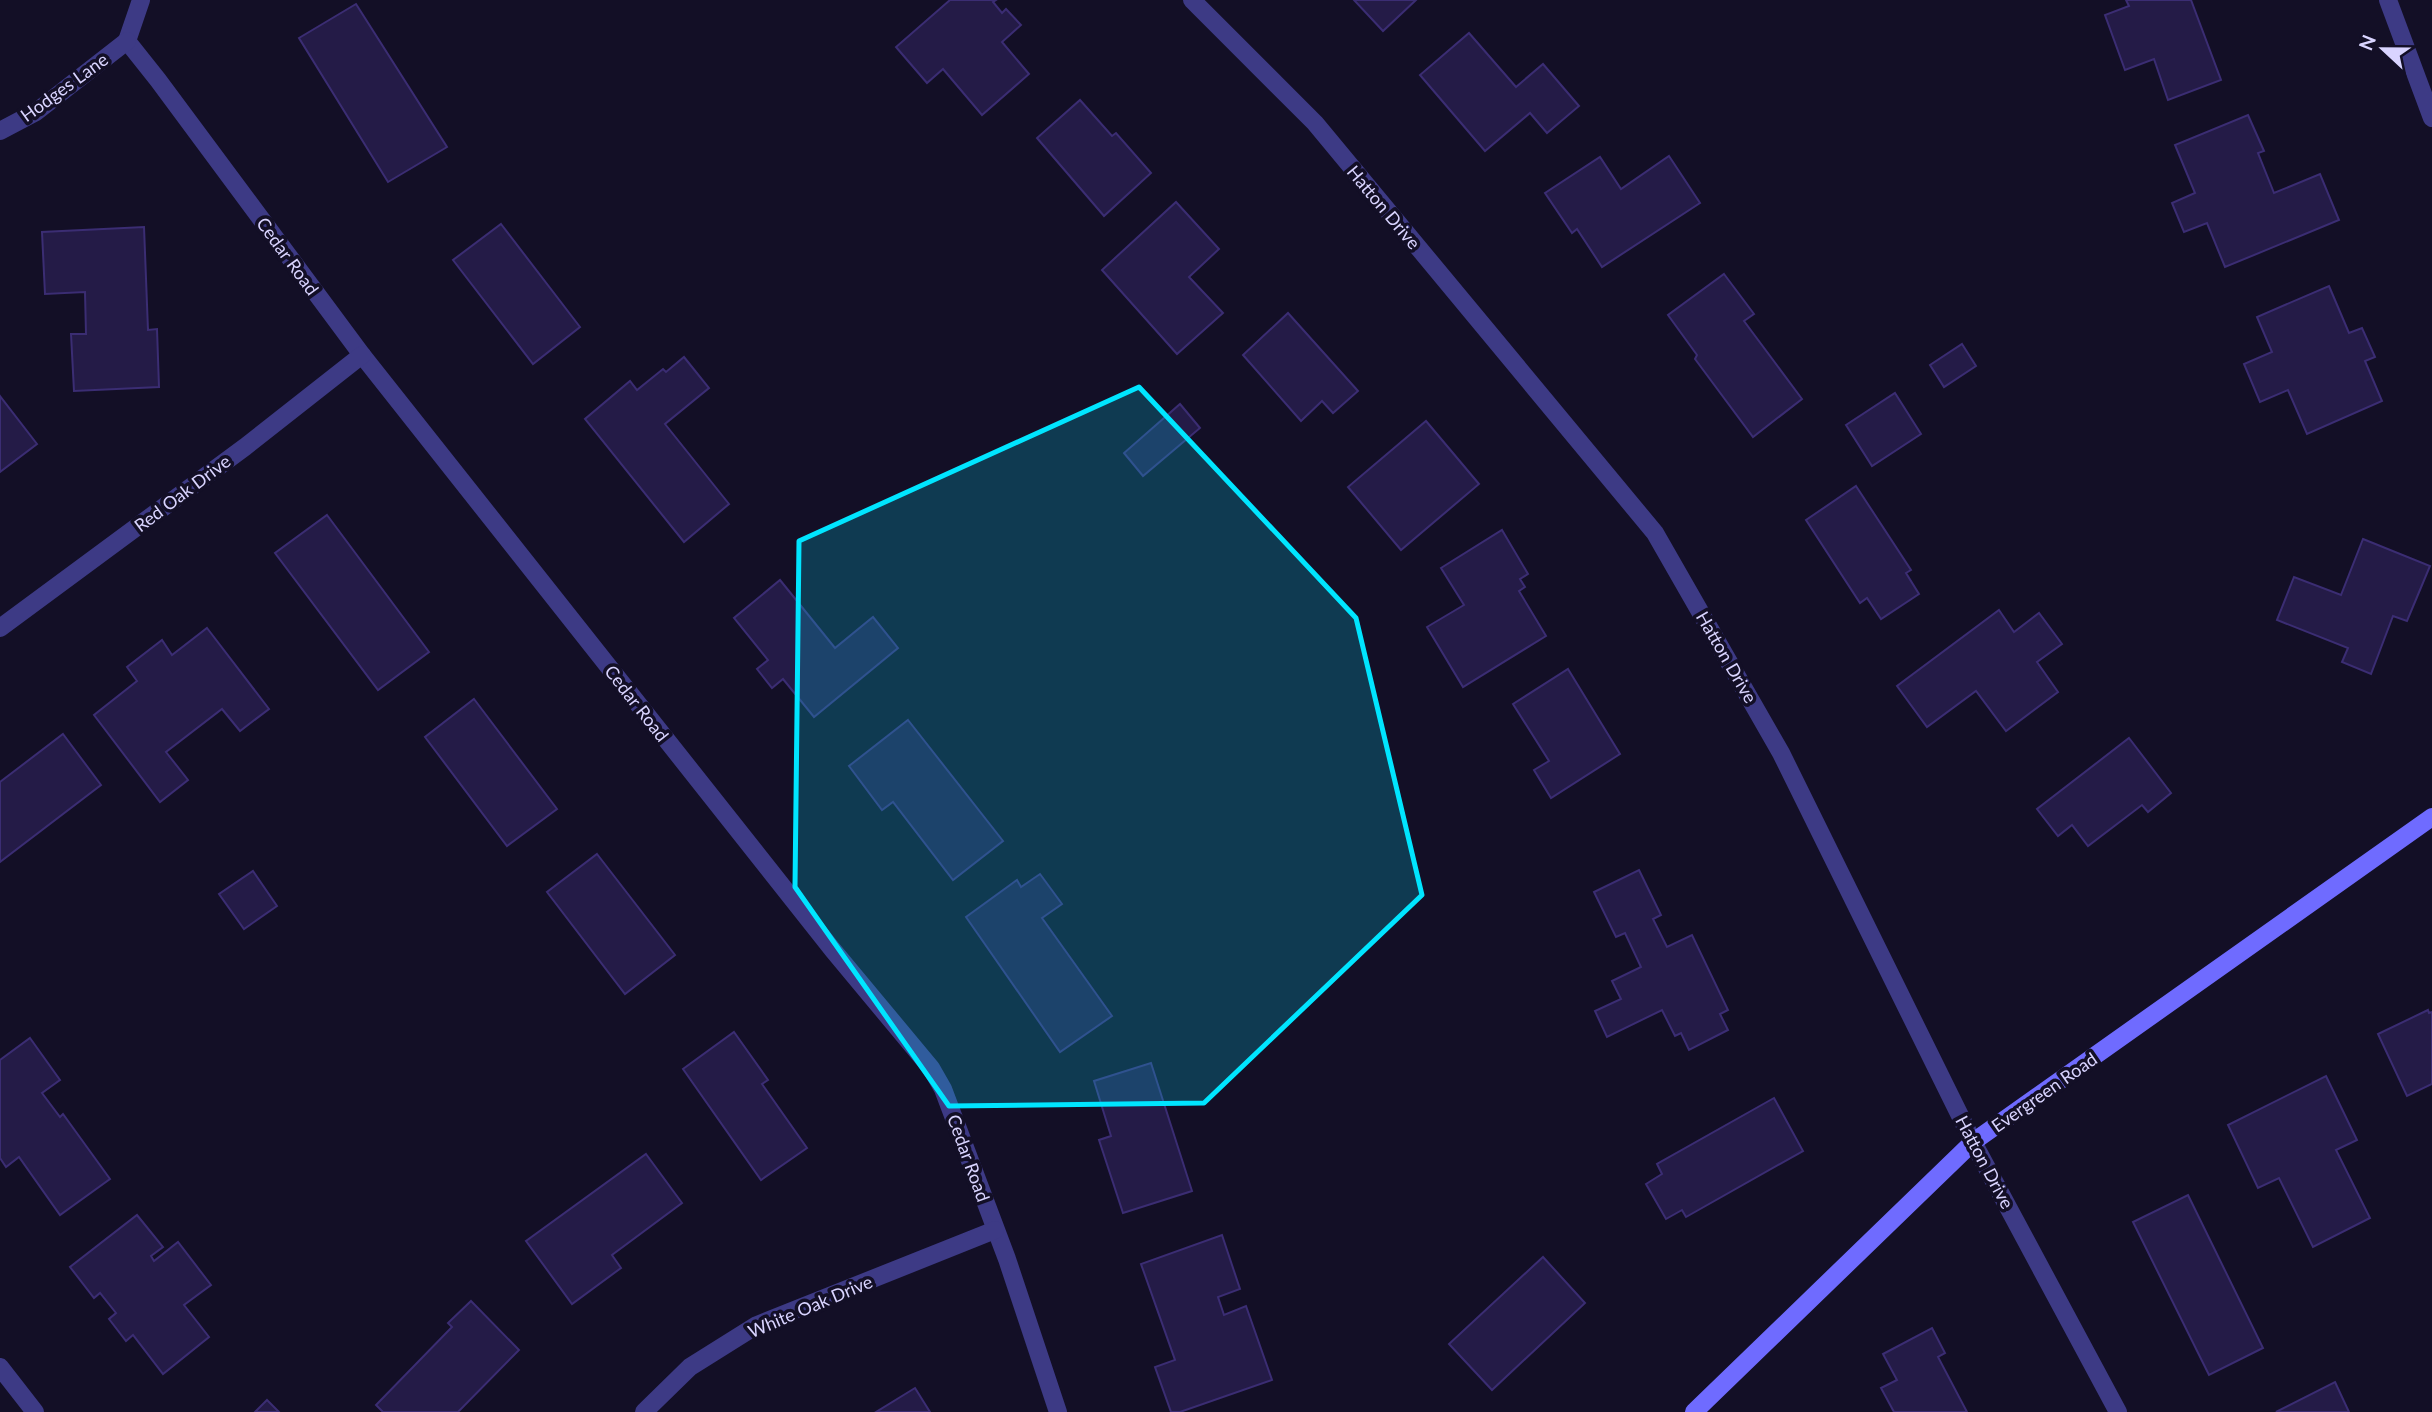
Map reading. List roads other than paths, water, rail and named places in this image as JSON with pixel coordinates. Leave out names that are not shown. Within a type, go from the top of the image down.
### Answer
[{"type":"street","points":[[127,41],[141,0]]},
{"type":"street","name":"Hatton Drive","points":[[1192,0],[1315,123],[1655,533],[1781,753],[1973,1142],[2118,1412]]},
{"type":"street","points":[[2388,0],[2432,118]]},
{"type":"street","name":"Hodges Lane","points":[[0,131],[36,112],[127,41]]},
{"type":"street","name":"Cedar Road","points":[[127,41],[362,355],[832,949],[931,1068],[943,1088],[1058,1412]]},
{"type":"street","name":"Red Oak Drive","points":[[0,628],[245,447],[362,355]]},
{"type":"street","name":"Evergreen Road","points":[[1693,1412],[1973,1142],[2432,817]]},
{"type":"street","name":"White Oak Drive","points":[[644,1412],[690,1367],[757,1325],[995,1230]]},
{"type":"street","points":[[0,1367],[34,1412]]}]
